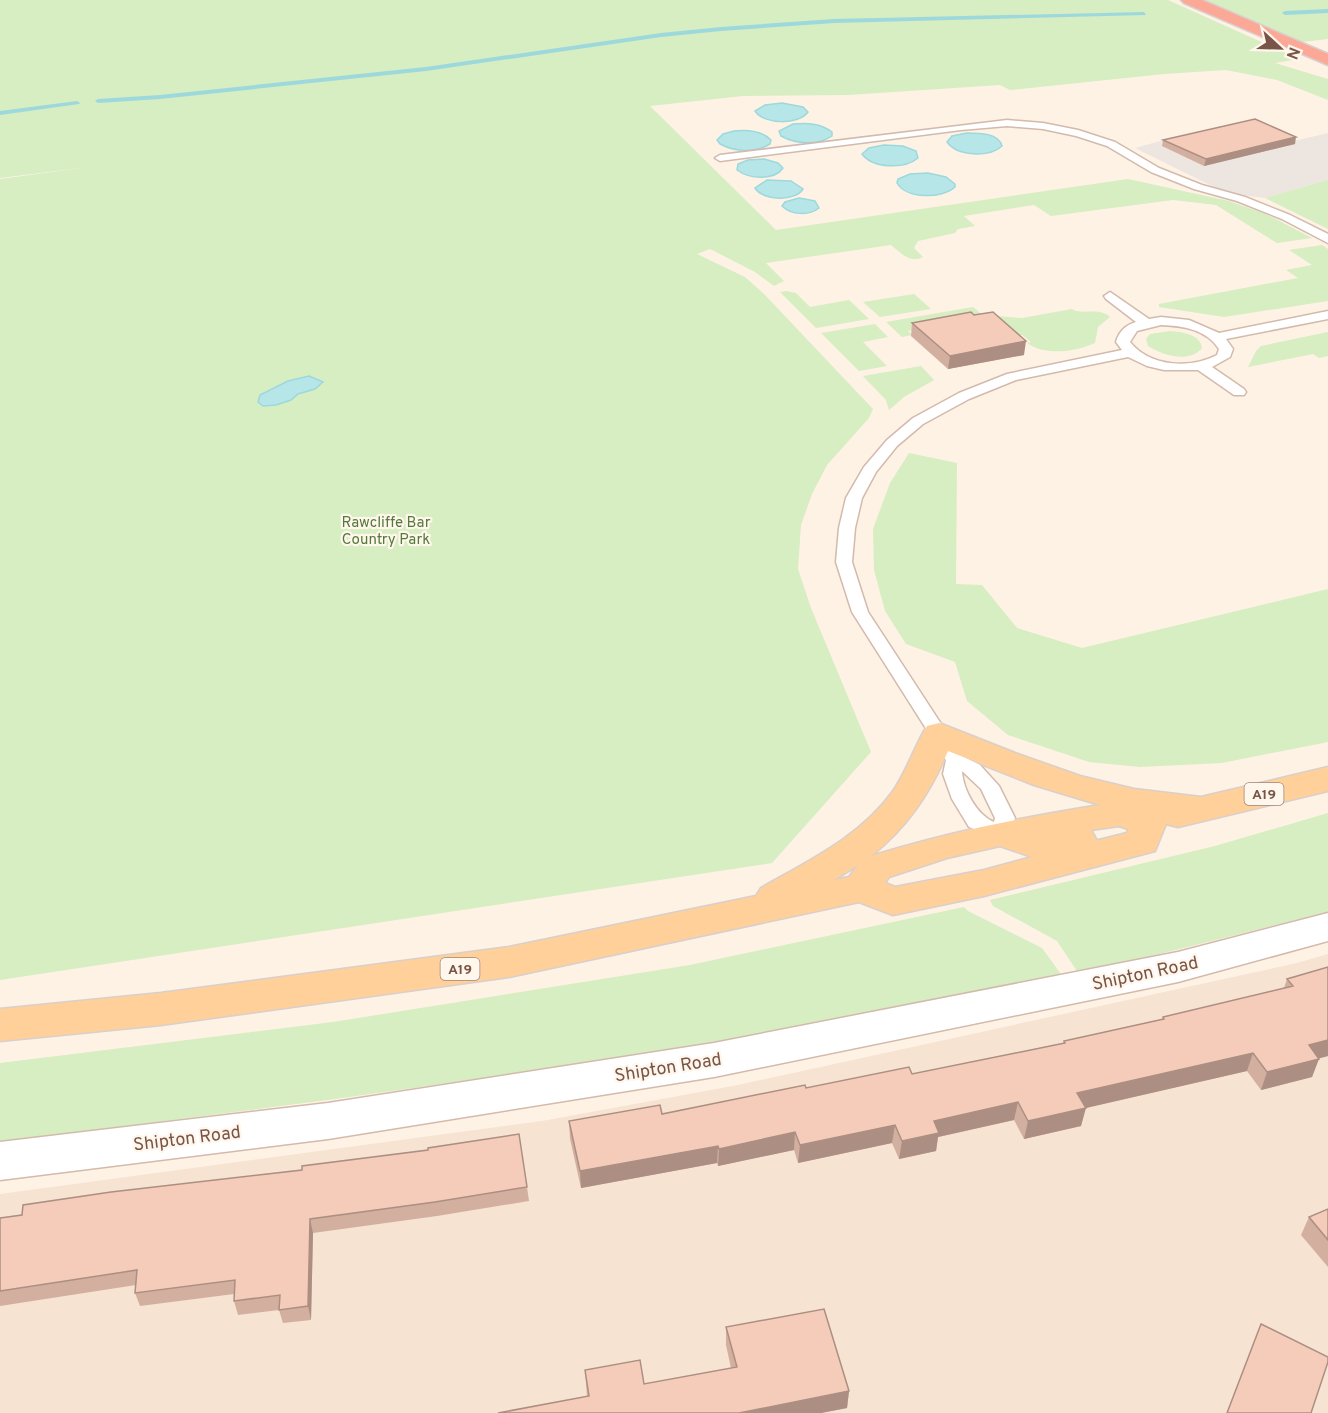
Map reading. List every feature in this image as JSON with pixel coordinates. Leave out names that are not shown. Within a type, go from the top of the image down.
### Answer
[{"type":"highway","points":[[1189,0],[1328,60]]},
{"type":"main road","points":[[755,910],[856,848],[886,824],[901,807],[923,771],[947,747],[982,754],[1057,781],[1115,797],[1200,809]]},
{"type":"main road","name":"A19","points":[[1148,823],[1328,779]]},
{"type":"main road","points":[[1148,823],[1142,842],[984,883],[893,901],[861,888],[876,868],[932,850],[1002,833],[1019,841],[1039,845],[1148,823]]},
{"type":"main road","points":[[984,883],[1002,858],[1002,833]]},
{"type":"main road","name":"A19","points":[[0,1025],[197,1004],[509,962],[861,888]]},
{"type":"street","name":"Shipton Road","points":[[0,1161],[328,1121],[714,1060],[1178,967],[1328,927]]},
{"type":"lane","points":[[720,158],[961,127],[1007,123],[1043,126],[1078,133],[1111,144],[1155,170],[1198,187],[1242,199],[1286,217],[1328,239]]},
{"type":"lane","points":[[1110,296],[1146,323]]},
{"type":"lane","points":[[1218,337],[1328,315]]},
{"type":"lane","points":[[1161,321],[1192,325],[1218,337],[1226,349],[1223,357],[1203,367],[1159,364],[1144,360],[1131,352],[1123,342],[1124,334],[1130,328],[1146,323],[1161,321]]},
{"type":"lane","points":[[947,747],[952,774],[962,799],[976,822],[1002,833],[1005,818],[989,786],[947,747],[860,612],[844,562],[847,528],[854,498],[869,470],[892,443],[918,421],[964,396],[1012,377],[1131,352]]},
{"type":"lane","points":[[1203,367],[1239,392]]},
{"type":"shaded area","points":[[1328,133],[1328,180],[1265,198],[1226,193],[1135,148],[1172,140],[1244,153]]},
{"type":"shaded area","points":[[1328,954],[1328,1413],[0,1413],[0,1194],[542,1121],[738,1085],[1297,963]]},
{"type":"green space","name":"Rawcliffe Bar Country Park","points":[[0,0],[1168,0],[1299,59],[1275,63],[1328,79],[1328,100],[1277,80],[1226,70],[1010,90],[1000,85],[848,95],[743,96],[650,106],[776,230],[1128,179],[1229,201],[1266,214],[1312,238],[1277,243],[1216,205],[1173,200],[1051,216],[1034,205],[964,216],[975,226],[918,241],[914,248],[923,257],[918,259],[906,257],[891,245],[766,263],[784,281],[774,286],[755,272],[710,249],[697,254],[745,277],[764,294],[873,409],[869,418],[827,465],[812,494],[801,525],[798,569],[811,608],[871,752],[772,863],[0,980],[0,179],[89,167],[0,178]]},
{"type":"green space","points":[[1205,0],[1328,0],[1328,39],[1302,42]]},
{"type":"green space","points":[[1328,180],[1328,229],[1265,198]]},
{"type":"green space","points":[[1322,245],[1328,249],[1328,301],[1224,317],[1159,307],[1159,304],[1298,278],[1286,270],[1312,265],[1289,250]]},
{"type":"green space","points":[[780,292],[796,293],[810,307],[849,300],[869,319],[816,328]]},
{"type":"green space","points":[[914,294],[931,309],[880,317],[863,302]]},
{"type":"green space","points":[[973,307],[991,322],[918,329],[908,331],[912,335],[902,337],[886,322]]},
{"type":"green space","points":[[1072,309],[1099,312],[1110,317],[1098,327],[1095,343],[1079,349],[1042,350],[1027,343],[1031,342],[1022,335],[1018,335],[997,316],[1022,318]]},
{"type":"green space","points":[[875,324],[888,337],[863,342],[887,366],[859,371],[821,333]]},
{"type":"green space","points":[[1170,331],[1194,337],[1201,343],[1202,348],[1197,353],[1183,357],[1168,355],[1148,346],[1146,339],[1150,334]]},
{"type":"green space","points":[[1328,332],[1328,356],[1319,358],[1313,354],[1248,367],[1261,346]]},
{"type":"green space","points":[[921,366],[934,380],[904,397],[889,410],[886,400],[863,376]]},
{"type":"green space","points":[[909,453],[957,463],[956,584],[982,585],[1017,628],[1082,648],[1328,589],[1328,742],[1222,763],[1140,767],[1089,762],[1008,735],[967,701],[955,662],[906,644],[885,611],[874,570],[873,529],[890,483]]},
{"type":"green space","points":[[1328,813],[1328,912],[1079,974],[1057,941],[993,906],[990,900],[1215,846]]},
{"type":"green space","points":[[964,907],[1042,948],[1063,977],[708,1046],[335,1099],[0,1142],[0,1063],[333,1022],[690,965]]},
{"type":"water","points":[[782,103],[803,107],[808,112],[797,119],[782,122],[766,119],[755,111],[765,105]]},
{"type":"water","points":[[793,124],[818,125],[832,132],[832,136],[813,143],[806,143],[781,136],[779,131]]},
{"type":"water","points":[[734,131],[758,132],[771,140],[770,144],[758,149],[738,150],[726,147],[717,140],[723,134]]},
{"type":"water","points":[[967,133],[993,136],[1002,146],[982,154],[973,154],[958,150],[947,142],[952,136]]},
{"type":"water","points":[[884,145],[903,146],[916,151],[918,158],[905,164],[889,166],[867,159],[862,154],[869,148]]},
{"type":"water","points":[[764,159],[778,163],[783,168],[768,177],[754,177],[737,170],[738,164],[748,160]]},
{"type":"water","points":[[928,173],[946,177],[955,184],[955,187],[942,194],[924,195],[908,192],[897,183],[898,179],[910,174]]},
{"type":"water","points":[[767,180],[791,181],[803,189],[786,198],[772,197],[755,188]]},
{"type":"water","points":[[799,198],[815,201],[819,208],[815,211],[800,213],[782,206],[785,202]]},
{"type":"water","points":[[309,376],[323,382],[315,389],[298,394],[291,400],[276,405],[263,406],[258,402],[260,395],[288,381]]},
{"type":"building","points":[[1255,119],[1296,137],[1206,159],[1163,140]]},
{"type":"building","points":[[971,312],[974,315],[993,312],[1026,341],[950,356],[912,323]]},
{"type":"building","points":[[1328,967],[1328,1040],[1309,1045],[1319,1059],[1267,1072],[1253,1053],[1077,1093],[1086,1108],[1028,1121],[1018,1102],[934,1121],[939,1133],[902,1141],[895,1125],[800,1145],[795,1132],[719,1149],[718,1146],[580,1171],[569,1121],[660,1105],[662,1114],[909,1067],[912,1074],[1065,1043],[1064,1041],[1164,1019],[1163,1017],[1293,986],[1287,979]]},
{"type":"building","points":[[519,1134],[527,1187],[310,1219],[308,1306],[279,1310],[280,1295],[234,1301],[235,1280],[135,1293],[137,1270],[0,1291],[0,1218],[22,1215],[23,1205],[111,1192],[302,1170],[302,1166],[428,1150],[428,1148]]},
{"type":"building","points":[[1328,1209],[1328,1240],[1309,1217]]},
{"type":"building","points":[[824,1309],[849,1391],[739,1413],[498,1413],[589,1396],[585,1370],[640,1360],[644,1384],[737,1367],[726,1327]]},
{"type":"building","points":[[1261,1324],[1328,1357],[1311,1413],[1227,1413]]},
{"type":"waterway","points":[[1285,13],[1328,11]]},
{"type":"waterway","points":[[98,101],[160,97],[426,69],[661,35],[721,29],[834,21],[1144,14]]},
{"type":"waterway","points":[[0,113],[77,103]]}]
